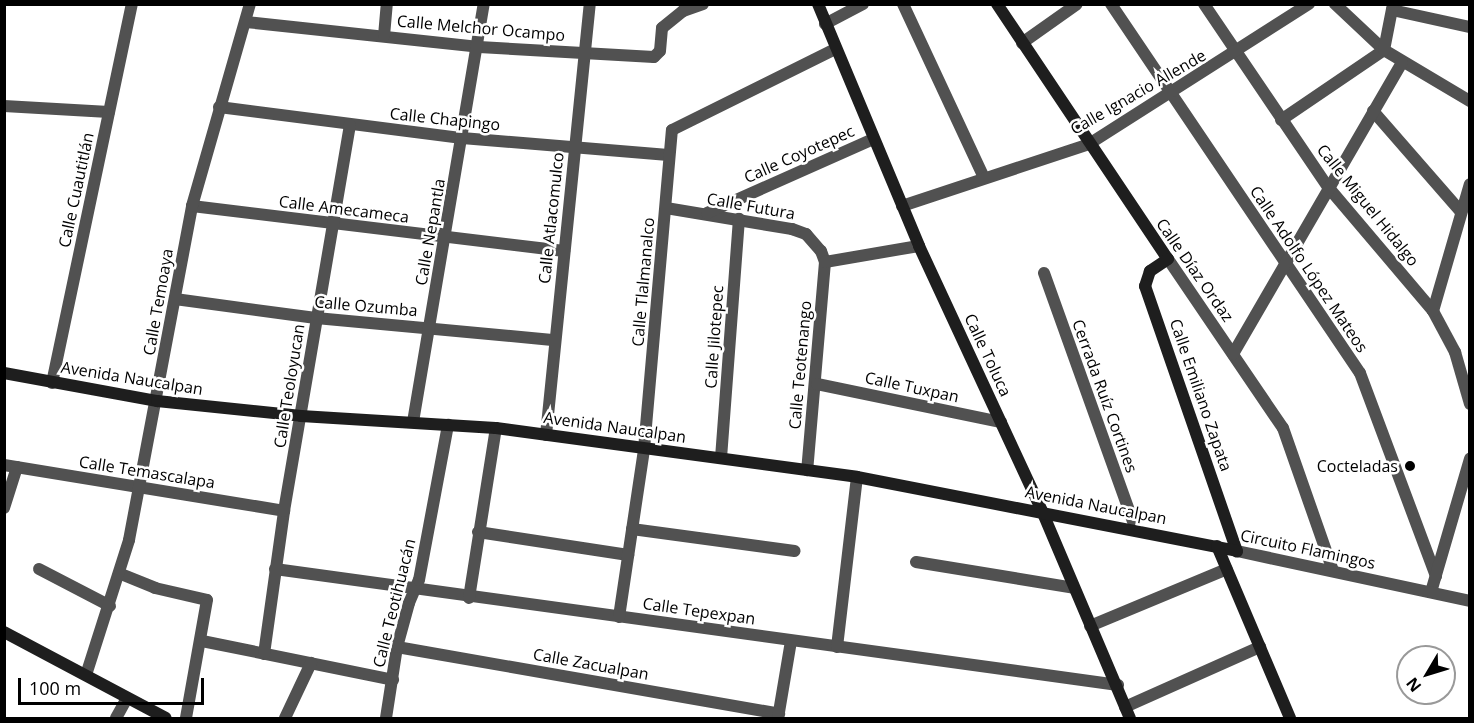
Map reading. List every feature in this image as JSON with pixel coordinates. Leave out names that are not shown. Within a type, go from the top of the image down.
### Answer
[{"type":"main road","name":"Calle Toluca","points":[[818,4],[919,246],[1042,511],[1128,713]]},
{"type":"main road","name":"Calle Díaz Ordaz","points":[[997,4],[1167,259]]},
{"type":"main road","name":"Calle Emiliano Zapata","points":[[1167,259],[1150,271],[1145,286],[1237,551]]},
{"type":"main road","name":"Avenida Naucalpan","points":[[4,373],[157,401],[301,416],[496,428],[857,477],[1217,546]]},
{"type":"main road","name":"Circuito Flamingos","points":[[1217,546],[1237,551]]},
{"type":"main road","name":"Circuito Flamingos","points":[[1217,546],[1291,718]]},
{"type":"main road","points":[[4,632],[166,718]]},
{"type":"street","name":"Calle Cuautitlán","points":[[52,383],[132,4]]},
{"type":"street","name":"Calle Temoaya","points":[[86,675],[121,574],[157,401],[192,206],[250,4]]},
{"type":"street","points":[[384,36],[387,4]]},
{"type":"street","name":"Calle Nepantla","points":[[413,422],[479,47],[484,4]]},
{"type":"street","name":"Calle Atlacomulco","points":[[546,435],[590,4]]},
{"type":"street","points":[[679,8],[703,4]]},
{"type":"street","points":[[825,24],[863,4]]},
{"type":"street","points":[[903,4],[984,178]]},
{"type":"street","points":[[1022,43],[1077,4]]},
{"type":"street","name":"Calle Adolfo López Mateos","points":[[1111,4],[1360,373],[1436,576]]},
{"type":"street","name":"Calle Miguel Hidalgo","points":[[1204,4],[1328,187],[1433,311],[1455,352],[1470,404]]},
{"type":"street","name":"Calle Ignacio Allende","points":[[902,206],[1089,144],[1171,95],[1309,4]]},
{"type":"street","points":[[1335,4],[1384,50],[1470,101]]},
{"type":"street","points":[[1281,120],[1384,50],[1392,7],[1470,27]]},
{"type":"street","name":"Calle Melchor Ocampo","points":[[246,22],[479,47],[584,54],[658,55],[663,28],[679,8]]},
{"type":"street","name":"Calle Tlalmanalco","points":[[619,617],[644,449],[672,130],[680,124],[835,49]]},
{"type":"street","points":[[1233,354],[1284,262],[1402,62]]},
{"type":"street","points":[[4,106],[109,112]]},
{"type":"street","name":"Calle Chapingo","points":[[219,107],[462,138],[668,155]]},
{"type":"street","points":[[1373,111],[1461,212]]},
{"type":"street","name":"Calle Teoloyucan","points":[[264,654],[284,511],[350,125]]},
{"type":"street","name":"Calle Coyotepec","points":[[706,214],[873,139]]},
{"type":"street","points":[[1433,311],[1470,184]]},
{"type":"street","name":"Calle Amecameca","points":[[192,206],[333,225],[564,251]]},
{"type":"street","name":"Calle Futura","points":[[666,208],[739,219],[806,234],[815,241],[825,262]]},
{"type":"street","name":"Calle Jilotepec","points":[[721,458],[739,219]]},
{"type":"street","points":[[825,262],[919,246]]},
{"type":"street","name":"Calle Díaz Ordaz","points":[[1167,259],[1283,428],[1333,571]]},
{"type":"street","name":"Calle Teotenango","points":[[807,471],[817,384],[825,262]]},
{"type":"street","name":"Cerrada Ruíz Cortines","points":[[1044,273],[1136,530]]},
{"type":"street","name":"Calle Ozumba","points":[[175,298],[316,318],[555,340]]},
{"type":"street","name":"Calle Tuxpan","points":[[817,384],[1001,422]]},
{"type":"street","name":"Calle Teotihuacán","points":[[386,718],[397,648],[415,590],[448,424]]},
{"type":"street","points":[[469,598],[496,428]]},
{"type":"street","points":[[1431,592],[1470,459]]},
{"type":"street","points":[[4,508],[11,466]]},
{"type":"street","name":"Calle Temascalapa","points":[[11,466],[139,489],[284,511]]},
{"type":"street","points":[[837,647],[857,477]]},
{"type":"street","points":[[632,529],[795,551]]},
{"type":"street","points":[[478,532],[628,555]]},
{"type":"street","name":"Circuito Flamingos","points":[[1237,551],[1470,601]]},
{"type":"street","points":[[916,562],[1074,588]]},
{"type":"street","points":[[1090,626],[1227,568]]},
{"type":"street","points":[[39,569],[110,606]]},
{"type":"street","name":"Calle Tepexpan","points":[[275,569],[469,598],[1118,685]]},
{"type":"street","points":[[121,574],[155,588],[207,600],[202,641],[186,718]]},
{"type":"street","points":[[202,641],[393,680]]},
{"type":"street","points":[[779,716],[790,641]]},
{"type":"street","points":[[1128,713],[1260,647]]},
{"type":"street","name":"Calle Zacualpan","points":[[397,648],[779,716]]},
{"type":"street","points":[[285,718],[311,663]]},
{"type":"street","points":[[116,718],[127,698]]},
{"type":"place","name":"Cocteladas","points":[[1410,466]]}]
